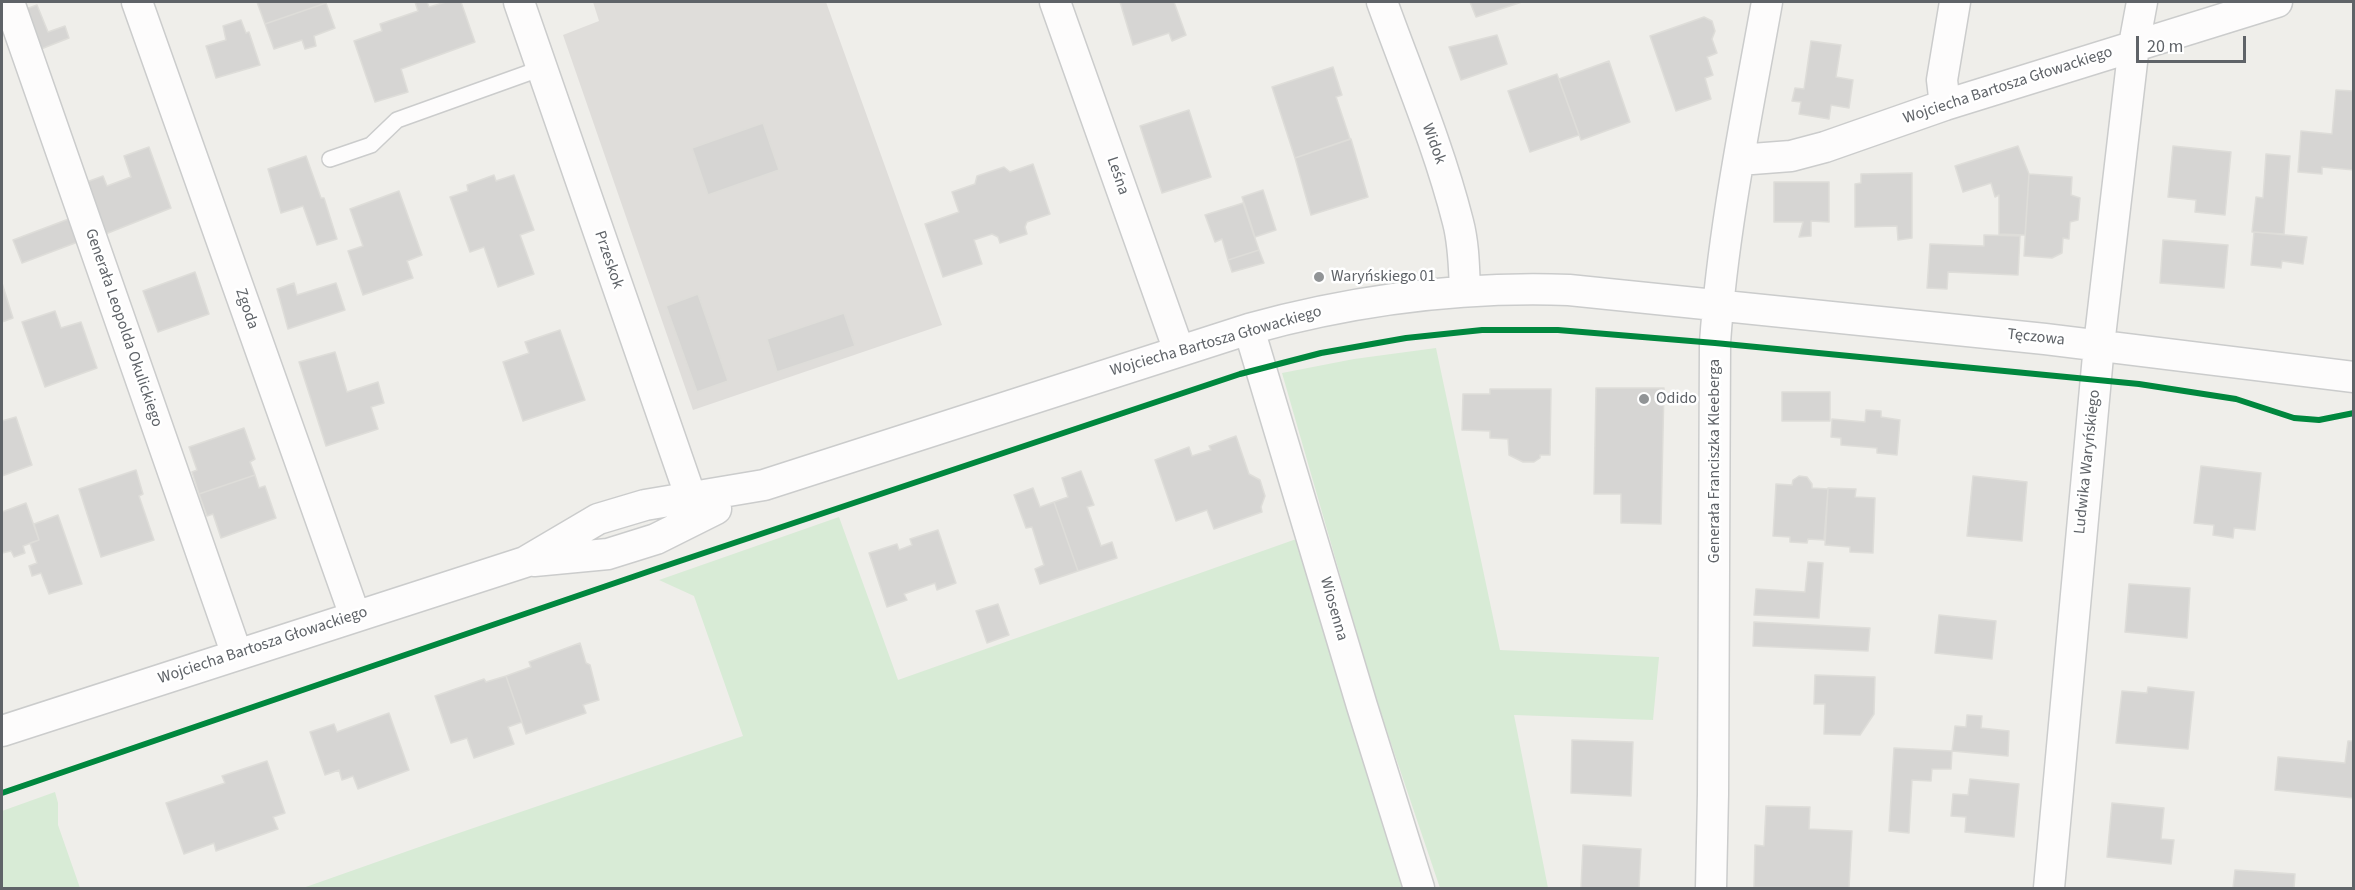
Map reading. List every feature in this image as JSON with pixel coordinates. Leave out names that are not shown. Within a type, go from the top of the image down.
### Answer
[{"type":"street","name":"Generała Leopolda Okulickiego","points":[[9,2],[237,655]]},
{"type":"street","name":"Zgoda","points":[[137,2],[355,616]]},
{"type":"street","name":"Przeskok","points":[[519,2],[695,508]]},
{"type":"street","name":"Leśna","points":[[1055,2],[1179,351]]},
{"type":"street","name":"Widok","points":[[1382,2],[1441,168],[1458,223],[1464,254],[1465,291]]},
{"type":"street","name":"Generała Franciszka Kleeberga","points":[[1711,888],[1715,355],[1718,306],[1739,160],[1767,2]]},
{"type":"street","points":[[1945,105],[1942,80],[1955,2]]},
{"type":"street","name":"Ludwika Waryńskiego","points":[[2049,888],[2099,345],[2134,45],[2142,2]]},
{"type":"street","name":"Wojciecha Bartosza Głowackiego","points":[[1739,160],[1791,156],[1825,147],[1945,105],[2277,2]]},
{"type":"street","name":"Wojciecha Bartosza Głowackiego","points":[[2,731],[525,562],[598,519],[645,505],[695,508],[1179,351],[1302,315],[1414,295],[1519,288],[1569,290],[1718,306]]},
{"type":"street","name":"Tęczowa","points":[[1718,306],[2099,345],[2354,377]]},
{"type":"street","name":"Wiosenna","points":[[1249,329],[1419,888]]},
{"type":"lane","points":[[330,159],[371,145],[397,120],[542,68]]},
{"type":"shaded area","points":[[593,2],[826,2],[942,325],[693,410],[563,35],[599,21]]},
{"type":"green space","points":[[1436,348],[1500,650],[1659,657],[1653,720],[1514,715],[1548,888],[1440,888],[1374,693],[1282,373],[1354,359]]},
{"type":"green space","points":[[839,517],[898,680],[1302,537],[1409,888],[303,888],[743,736],[694,596],[659,580]]},
{"type":"green space","points":[[55,792],[58,803],[58,825],[80,888],[2,888],[2,811]]},
{"type":"building","points":[[257,2],[326,2],[326,3],[265,24]]},
{"type":"building","points":[[415,2],[427,2],[429,7],[446,2],[461,2],[475,42],[401,69],[408,92],[375,102],[354,41],[382,31],[380,24],[418,11]]},
{"type":"building","points":[[1120,2],[1174,2],[1186,35],[1172,41],[1169,33],[1133,45]]},
{"type":"building","points":[[1470,2],[1522,2],[1476,17]]},
{"type":"building","points":[[326,3],[335,28],[314,36],[316,46],[305,49],[302,40],[274,49],[265,24]]},
{"type":"building","points":[[37,5],[48,32],[65,26],[69,38],[41,49],[26,9]]},
{"type":"building","points":[[1704,17],[1712,21],[1715,31],[1712,39],[1717,53],[1707,57],[1713,75],[1705,78],[1711,99],[1676,111],[1650,36]]},
{"type":"building","points":[[241,20],[246,33],[249,32],[260,65],[216,78],[206,46],[226,40],[223,26]]},
{"type":"building","points":[[1497,35],[1507,64],[1461,80],[1449,47]]},
{"type":"building","points":[[1811,41],[1841,45],[1836,77],[1853,80],[1849,108],[1831,105],[1829,119],[1799,114],[1801,102],[1792,101],[1795,88],[1804,89]]},
{"type":"building","points":[[1609,61],[1630,122],[1581,140],[1559,79]]},
{"type":"building","points":[[1333,67],[1342,95],[1336,97],[1350,139],[1295,158],[1272,87]]},
{"type":"building","points":[[1557,74],[1579,135],[1530,152],[1508,91]]},
{"type":"building","points":[[2336,90],[2354,91],[2354,170],[2322,167],[2322,174],[2298,172],[2301,131],[2332,134]]},
{"type":"building","points":[[1189,110],[1211,177],[1162,193],[1140,126]]},
{"type":"building","points":[[763,123],[779,170],[708,195],[692,148]]},
{"type":"building","points":[[1351,139],[1368,197],[1311,215],[1295,158]]},
{"type":"building","points":[[2018,146],[2029,174],[2025,235],[1999,234],[1999,195],[1995,197],[1991,183],[1963,192],[1955,166]]},
{"type":"building","points":[[2173,146],[2231,152],[2225,215],[2195,212],[2196,200],[2168,197]]},
{"type":"building","points":[[149,147],[171,208],[103,235],[84,183],[103,176],[107,186],[131,177],[124,156]]},
{"type":"building","points":[[2266,154],[2290,156],[2284,234],[2252,232],[2256,197],[2263,198]]},
{"type":"building","points":[[306,156],[321,198],[324,198],[337,239],[317,245],[303,206],[281,213],[268,169]]},
{"type":"building","points":[[1033,164],[1050,214],[1027,222],[1025,227],[1027,234],[1000,243],[998,237],[992,234],[974,240],[982,264],[943,277],[925,224],[959,212],[952,192],[975,184],[977,176],[1004,167],[1010,172]]},
{"type":"building","points":[[1912,173],[1912,238],[1898,240],[1897,226],[1855,227],[1855,184],[1861,183],[1861,174]]},
{"type":"building","points":[[2029,174],[2072,177],[2071,195],[2080,198],[2078,220],[2070,222],[2069,239],[2063,238],[2062,253],[2052,258],[2024,256]]},
{"type":"building","points":[[494,175],[496,181],[514,175],[534,230],[520,235],[534,274],[498,287],[484,247],[470,252],[450,197],[468,191],[467,185]]},
{"type":"building","points":[[1774,182],[1829,182],[1829,222],[1811,221],[1811,236],[1799,237],[1803,222],[1774,222]]},
{"type":"building","points":[[1263,190],[1276,230],[1255,237],[1242,197]]},
{"type":"building","points":[[399,191],[422,255],[407,261],[413,278],[363,295],[348,251],[363,246],[350,209]]},
{"type":"building","points":[[1243,203],[1259,250],[1228,260],[1222,239],[1215,242],[1205,215]]},
{"type":"building","points":[[74,217],[83,240],[22,263],[13,240]]},
{"type":"building","points":[[2254,232],[2307,237],[2303,264],[2282,261],[2281,268],[2251,265]]},
{"type":"building","points":[[1984,235],[2020,236],[2018,275],[1948,272],[1947,289],[1927,288],[1930,244],[1984,246]]},
{"type":"building","points":[[2163,240],[2228,245],[2224,288],[2160,283]]},
{"type":"building","points":[[1259,250],[1264,263],[1232,272],[1228,260]]},
{"type":"building","points":[[195,272],[209,314],[158,332],[143,291]]},
{"type":"building","points":[[2,283],[13,318],[2,322]]},
{"type":"building","points":[[294,283],[297,295],[336,283],[345,310],[288,329],[277,289]]},
{"type":"building","points":[[698,294],[728,381],[697,392],[666,306]]},
{"type":"building","points":[[55,311],[61,328],[81,322],[97,368],[45,387],[22,322]]},
{"type":"building","points":[[844,313],[855,346],[777,372],[767,339]]},
{"type":"building","points":[[560,330],[585,400],[523,421],[503,362],[529,353],[525,342]]},
{"type":"building","points":[[335,352],[347,392],[378,382],[384,403],[371,407],[378,429],[326,446],[299,362]]},
{"type":"building","points":[[1596,388],[1664,388],[1661,524],[1621,523],[1621,494],[1594,494]]},
{"type":"building","points":[[1490,389],[1551,389],[1550,455],[1540,455],[1540,458],[1534,462],[1523,462],[1509,455],[1508,439],[1490,438],[1490,431],[1462,430],[1463,394],[1490,394]]},
{"type":"building","points":[[1782,392],[1830,392],[1830,421],[1782,421]]},
{"type":"building","points":[[1866,410],[1881,411],[1881,417],[1900,420],[1897,455],[1877,453],[1877,448],[1841,445],[1841,438],[1831,437],[1832,419],[1865,422]]},
{"type":"building","points":[[16,417],[32,465],[2,476],[2,421]]},
{"type":"building","points":[[244,428],[255,459],[250,462],[255,475],[199,494],[192,472],[197,470],[189,447]]},
{"type":"building","points":[[1236,436],[1249,474],[1260,480],[1265,496],[1261,507],[1262,512],[1214,529],[1207,510],[1176,521],[1155,460],[1189,447],[1192,456],[1211,450],[1209,446]]},
{"type":"building","points":[[2201,466],[2261,473],[2255,530],[2234,528],[2233,538],[2213,535],[2214,525],[2194,523]]},
{"type":"building","points":[[136,470],[143,494],[139,496],[154,540],[101,557],[79,489]]},
{"type":"building","points":[[1081,471],[1094,505],[1087,507],[1101,546],[1112,542],[1117,558],[1078,571],[1054,502],[1068,497],[1062,478]]},
{"type":"building","points":[[255,475],[259,488],[265,486],[276,518],[221,538],[213,514],[207,516],[199,494]]},
{"type":"building","points":[[1799,476],[1807,477],[1812,488],[1828,489],[1824,540],[1808,539],[1807,543],[1790,542],[1790,537],[1773,536],[1776,484],[1792,485],[1793,480]]},
{"type":"building","points":[[1973,476],[2027,482],[2022,541],[1967,536]]},
{"type":"building","points":[[1033,488],[1040,507],[1054,502],[1078,571],[1040,584],[1035,569],[1044,565],[1032,527],[1026,528],[1014,495]]},
{"type":"building","points":[[1828,488],[1856,489],[1855,497],[1875,498],[1873,553],[1850,552],[1850,547],[1825,545]]},
{"type":"building","points":[[26,503],[39,540],[23,546],[25,553],[14,557],[11,551],[2,553],[2,512]]},
{"type":"building","points":[[58,515],[82,584],[49,594],[41,573],[32,576],[29,566],[37,563],[30,543],[39,540],[34,524]]},
{"type":"building","points":[[938,530],[956,583],[937,590],[935,583],[904,594],[907,600],[887,607],[869,553],[897,544],[899,550],[912,545],[910,539]]},
{"type":"building","points":[[1808,562],[1823,563],[1819,618],[1754,615],[1756,589],[1805,592]]},
{"type":"building","points":[[2129,584],[2190,588],[2187,638],[2125,632]]},
{"type":"building","points":[[998,604],[1009,635],[987,643],[976,611]]},
{"type":"building","points":[[1939,615],[1996,621],[1992,659],[1935,653]]},
{"type":"building","points":[[1754,622],[1870,628],[1868,651],[1753,646]]},
{"type":"building","points":[[580,643],[586,663],[590,665],[599,700],[583,705],[586,713],[526,734],[506,676],[531,667],[529,662]]},
{"type":"building","points":[[1815,675],[1875,677],[1874,714],[1860,735],[1824,734],[1825,704],[1814,704]]},
{"type":"building","points":[[506,676],[522,722],[508,727],[514,744],[474,758],[467,738],[451,743],[435,696],[484,679],[486,682]]},
{"type":"building","points":[[2148,687],[2194,692],[2188,749],[2116,743],[2122,691],[2147,693]]},
{"type":"building","points":[[389,713],[409,770],[358,789],[353,776],[342,780],[339,770],[325,775],[310,732],[334,724],[337,732]]},
{"type":"building","points":[[1967,715],[1982,716],[1981,728],[2009,731],[2008,756],[1952,751],[1955,726],[1966,727]]},
{"type":"building","points":[[1572,740],[1633,742],[1631,796],[1571,793]]},
{"type":"building","points":[[2348,741],[2354,741],[2354,798],[2275,790],[2278,757],[2345,763]]},
{"type":"building","points":[[1894,748],[1952,751],[1951,769],[1932,769],[1931,781],[1912,780],[1909,833],[1889,831]]},
{"type":"building","points":[[267,761],[285,813],[273,817],[278,829],[216,851],[214,843],[184,854],[166,803],[225,783],[222,776]]},
{"type":"building","points":[[1970,779],[2019,784],[2014,837],[1965,832],[1966,817],[1951,816],[1953,794],[1968,795]]},
{"type":"building","points":[[2112,803],[2164,808],[2161,839],[2174,840],[2171,864],[2107,857]]},
{"type":"building","points":[[1766,806],[1810,807],[1809,829],[1852,831],[1849,888],[1754,887],[1755,845],[1764,846]]},
{"type":"building","points":[[1583,845],[1641,849],[1639,888],[1581,888]]},
{"type":"building","points":[[2235,870],[2295,874],[2294,888],[2233,888]]},
{"type":"cycle path","points":[[2,793],[653,570],[1240,374],[1321,353],[1406,338],[1482,330],[1558,330],[2139,384],[2236,399],[2294,418],[2319,420],[2354,413]]},
{"type":"place","name":"Waryńskiego 01","points":[[1319,277]]},
{"type":"place","name":"Odido","points":[[1644,399]]}]
